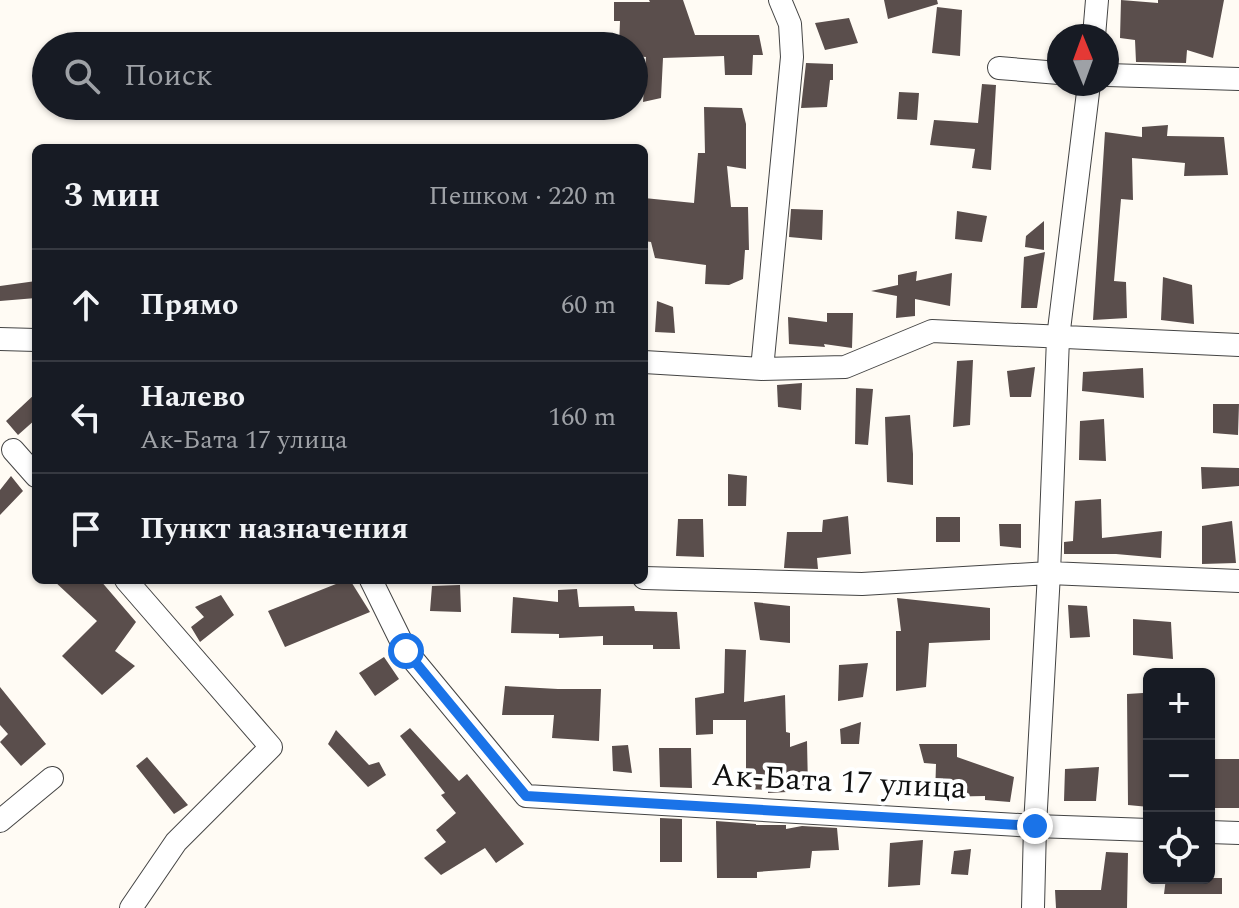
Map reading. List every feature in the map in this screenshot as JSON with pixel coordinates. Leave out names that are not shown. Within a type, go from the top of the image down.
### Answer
[{"type":"street","points":[[762,369],[792,57],[790,24],[780,0]]},
{"type":"street","points":[[1095,24],[1097,0]]},
{"type":"street","points":[[999,68],[1047,72]]},
{"type":"street","points":[[1119,75],[1239,79]]},
{"type":"street","points":[[1033,908],[1058,338],[1088,96]]},
{"type":"street","points":[[648,362],[762,369],[845,367],[932,331],[1239,345]]},
{"type":"street","points":[[0,339],[32,340]]},
{"type":"street","points":[[13,450],[32,471]]},
{"type":"street","points":[[648,578],[862,584],[1049,573],[1239,581]]},
{"type":"street","points":[[129,584],[271,747],[176,842],[131,908]]},
{"type":"street","name":"Ак-Бата 17 улица","points":[[373,584],[406,651],[526,796],[1143,830]]},
{"type":"street","points":[[0,821],[52,778]]},
{"type":"street","points":[[1215,832],[1239,833]]},
{"type":"building","points":[[683,0],[695,35],[759,35],[763,55],[753,55],[752,75],[725,75],[724,56],[663,58],[661,98],[648,101],[648,32],[620,32],[620,21],[614,21],[614,2]]},
{"type":"building","points":[[884,0],[937,0],[938,4],[888,19]]},
{"type":"building","points":[[1121,0],[1158,3],[1158,0],[1224,0],[1213,58],[1187,50],[1186,63],[1136,62],[1135,40],[1120,38]]},
{"type":"building","points":[[937,7],[962,10],[960,56],[932,53]]},
{"type":"building","points":[[849,18],[858,43],[825,50],[815,23]]},
{"type":"building","points":[[806,63],[833,64],[827,107],[801,108]]},
{"type":"building","points":[[982,84],[996,85],[991,170],[972,168],[975,149],[930,145],[934,120],[978,123]]},
{"type":"building","points":[[899,92],[919,93],[917,120],[897,119]]},
{"type":"building","points":[[704,107],[742,108],[746,124],[746,169],[727,166],[731,207],[748,207],[749,250],[745,250],[743,279],[729,285],[705,284],[706,265],[655,258],[651,242],[648,242],[648,198],[694,203],[698,153],[705,153]]},
{"type":"building","points":[[1168,125],[1167,136],[1224,137],[1228,175],[1184,176],[1185,163],[1132,158],[1133,200],[1121,199],[1114,281],[1126,282],[1127,318],[1093,320],[1105,132],[1142,137],[1142,127]]},
{"type":"building","points":[[791,209],[823,210],[822,240],[789,237]]},
{"type":"building","points":[[957,211],[987,216],[982,242],[955,239]]},
{"type":"building","points":[[1044,221],[1044,250],[1025,247],[1026,236]]},
{"type":"building","points":[[1045,252],[1037,308],[1021,308],[1024,257]]},
{"type":"building","points":[[917,271],[916,281],[952,273],[950,306],[915,299],[915,316],[896,318],[897,296],[871,291],[898,285],[898,275]]},
{"type":"building","points":[[1163,277],[1192,285],[1194,324],[1161,320]]},
{"type":"building","points":[[32,282],[32,298],[0,301],[0,286]]},
{"type":"building","points":[[657,301],[673,307],[675,333],[655,332]]},
{"type":"building","points":[[827,313],[853,313],[852,348],[789,344],[788,317],[827,322]]},
{"type":"building","points":[[973,360],[970,425],[953,427],[957,361]]},
{"type":"building","points":[[1035,367],[1031,397],[1010,397],[1007,371]]},
{"type":"building","points":[[1143,368],[1144,398],[1082,391],[1083,372]]},
{"type":"building","points":[[802,383],[801,410],[778,407],[777,385]]},
{"type":"building","points":[[856,388],[873,389],[868,445],[855,444]]},
{"type":"building","points":[[32,397],[32,423],[18,435],[6,421]]},
{"type":"building","points":[[1213,404],[1239,404],[1238,435],[1213,433]]},
{"type":"building","points":[[910,415],[913,485],[887,482],[885,417]]},
{"type":"building","points":[[1104,419],[1106,461],[1079,460],[1080,421]]},
{"type":"building","points":[[1201,467],[1239,468],[1239,486],[1202,489]]},
{"type":"building","points":[[728,474],[747,476],[746,506],[728,506]]},
{"type":"building","points":[[11,476],[23,491],[0,515],[0,490]]},
{"type":"building","points":[[1101,499],[1102,538],[1162,531],[1161,558],[1064,554],[1064,542],[1073,541],[1075,501]]},
{"type":"building","points":[[848,516],[851,554],[817,558],[818,569],[784,568],[787,532],[822,532],[823,520]]},
{"type":"building","points":[[936,517],[960,517],[960,542],[936,542]]},
{"type":"building","points":[[678,519],[703,519],[704,557],[676,556]]},
{"type":"building","points":[[1232,521],[1236,563],[1202,564],[1202,526]]},
{"type":"building","points":[[999,524],[1021,524],[1021,548],[1000,546]]},
{"type":"building","points":[[57,584],[103,584],[136,622],[115,651],[135,666],[102,695],[62,656],[97,621]]},
{"type":"building","points":[[336,584],[352,584],[370,612],[285,647],[268,611]]},
{"type":"building","points":[[460,585],[461,612],[430,611],[432,586]]},
{"type":"building","points":[[577,589],[579,607],[634,606],[635,611],[677,612],[680,649],[653,649],[653,645],[603,645],[603,636],[559,638],[559,634],[511,633],[513,597],[558,602],[558,590]]},
{"type":"building","points":[[221,595],[234,615],[200,642],[191,627],[204,617],[195,607]]},
{"type":"building","points":[[897,598],[990,608],[990,640],[929,643],[926,687],[896,691],[896,631],[901,631]]},
{"type":"building","points":[[754,602],[790,606],[790,643],[760,640]]},
{"type":"building","points":[[1068,605],[1087,606],[1090,637],[1070,638]]},
{"type":"building","points":[[1133,619],[1171,622],[1173,659],[1133,655]]},
{"type":"building","points":[[725,649],[746,650],[744,702],[785,695],[786,732],[790,733],[790,747],[807,741],[808,788],[787,787],[787,792],[768,793],[768,790],[746,789],[746,720],[713,720],[713,734],[696,735],[695,698],[724,693]]},
{"type":"building","points":[[384,657],[399,679],[375,696],[359,673]]},
{"type":"building","points":[[868,663],[863,697],[838,701],[839,665]]},
{"type":"building","points":[[505,686],[601,689],[599,741],[552,738],[554,715],[502,715]]},
{"type":"building","points":[[0,687],[46,744],[21,766],[0,742],[8,734],[0,725]]},
{"type":"building","points":[[1143,693],[1143,806],[1128,805],[1127,694]]},
{"type":"building","points":[[861,722],[859,744],[841,744],[840,729]]},
{"type":"building","points":[[410,728],[459,781],[467,774],[524,844],[496,863],[485,848],[441,875],[424,858],[446,842],[436,830],[456,813],[441,795],[445,793],[400,736]]},
{"type":"building","points":[[336,730],[369,765],[379,762],[386,775],[368,787],[328,744]]},
{"type":"building","points":[[919,744],[957,744],[957,757],[1014,777],[1010,802],[985,800],[985,796],[935,797],[936,764],[924,763]]},
{"type":"building","points":[[628,745],[632,773],[613,771],[612,746]]},
{"type":"building","points":[[659,748],[691,748],[692,788],[660,787]]},
{"type":"building","points":[[147,757],[188,805],[174,814],[136,766]]},
{"type":"building","points":[[1215,759],[1239,759],[1239,808],[1215,808]]},
{"type":"building","points":[[1099,767],[1096,801],[1064,801],[1065,769]]},
{"type":"building","points":[[660,818],[682,819],[682,862],[660,862]]},
{"type":"building","points":[[716,821],[786,825],[786,829],[802,826],[837,828],[839,850],[812,851],[810,868],[757,872],[757,878],[717,878]]},
{"type":"building","points":[[923,840],[920,885],[888,887],[890,843]]},
{"type":"building","points":[[971,849],[968,875],[951,874],[954,851]]},
{"type":"building","points":[[1106,852],[1128,853],[1127,908],[1056,908],[1055,890],[1101,890]]},
{"type":"building","points":[[1215,878],[1222,878],[1222,894],[1164,894],[1165,884],[1215,884]]},
{"type":"route","points":[[406,651],[526,796],[1035,826]]}]
